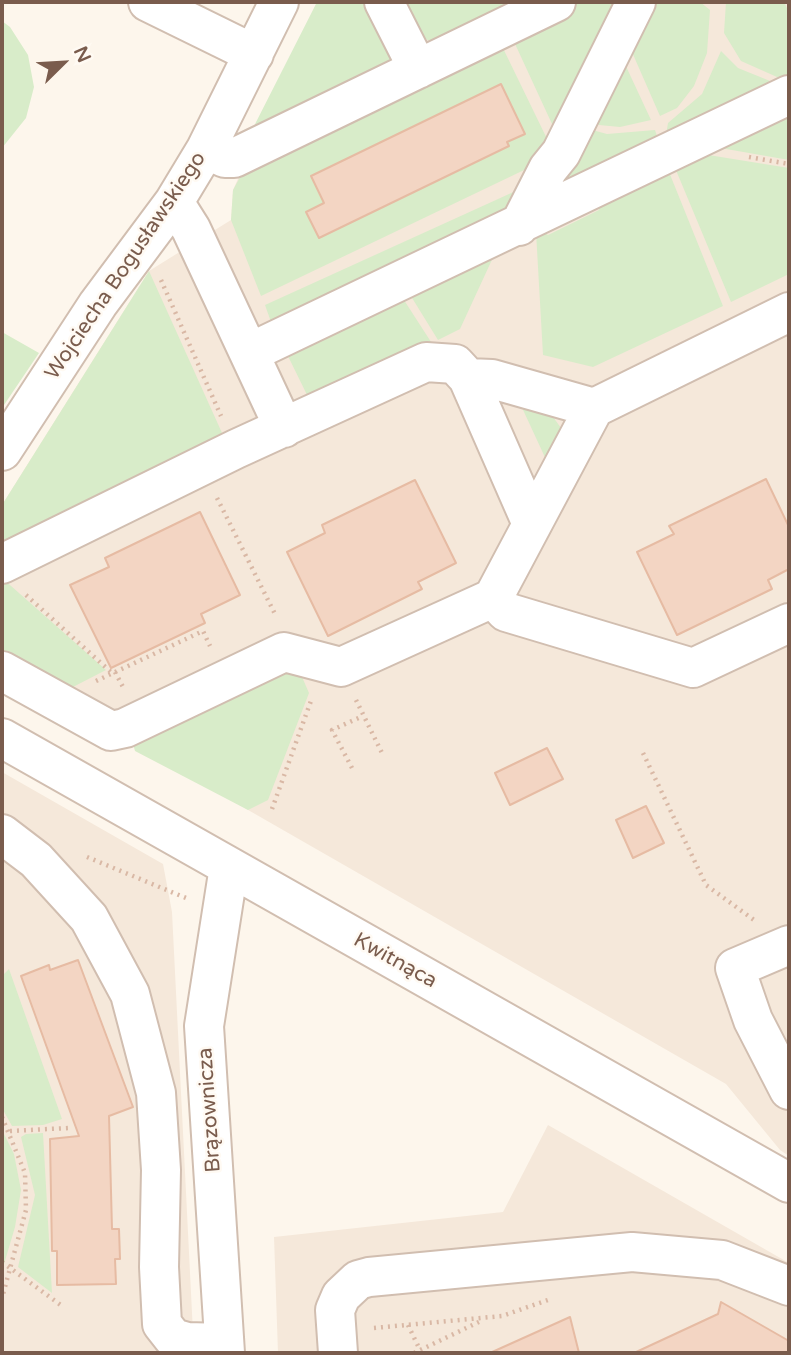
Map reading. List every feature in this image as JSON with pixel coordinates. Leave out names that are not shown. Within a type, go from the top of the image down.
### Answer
[{"type":"street","points":[[148,2],[254,54]]},
{"type":"street","name":"Wojciecha Bogusławskiego","points":[[2,451],[98,304],[174,202],[206,149],[279,2]]},
{"type":"street","points":[[384,2],[418,69]]},
{"type":"street","points":[[206,149],[225,158],[234,158],[556,2]]},
{"type":"street","points":[[519,226],[548,169],[561,153],[636,2]]},
{"type":"street","points":[[249,353],[789,95]]},
{"type":"street","points":[[174,202],[191,229],[284,428]]},
{"type":"street","points":[[2,671],[111,731],[125,727],[274,655],[284,652],[320,662],[493,598],[594,408],[789,312]]},
{"type":"street","points":[[12,578],[201,466],[426,362],[455,364],[468,378],[532,524]]},
{"type":"street","points":[[468,378],[492,379],[594,408]]},
{"type":"street","points":[[493,598],[506,612],[693,668],[789,623]]},
{"type":"street","name":"Kwitnąca","points":[[2,738],[789,1183]]},
{"type":"street","points":[[2,834],[36,860],[89,918],[130,994],[156,1093],[161,1170],[159,1267],[162,1324],[173,1338],[225,1348]]},
{"type":"street","name":"Brązownicza","points":[[225,1348],[204,1026],[229,867]]},
{"type":"street","points":[[775,935],[735,968],[753,1020],[789,1090]]},
{"type":"street","points":[[350,1341],[335,1310],[341,1296],[358,1280],[369,1277],[632,1252],[723,1260],[789,1286]]},
{"type":"path","points":[[158,273],[236,449]]},
{"type":"path","points":[[201,466],[320,662],[363,716],[382,753]]},
{"type":"path","points":[[12,578],[113,673]]},
{"type":"path","points":[[58,701],[203,631],[225,679]]},
{"type":"path","points":[[272,809],[320,662]]},
{"type":"path","points":[[352,768],[332,730],[363,716]]},
{"type":"path","points":[[643,753],[706,884],[775,935]]},
{"type":"path","points":[[83,855],[189,899]]},
{"type":"path","points":[[2,1117],[10,1131],[25,1174],[26,1210],[2,1298]]},
{"type":"path","points":[[10,1131],[69,1128]]},
{"type":"path","points":[[2,1262],[62,1306]]},
{"type":"path","points":[[350,1341],[408,1325],[502,1316],[552,1299]]},
{"type":"path","points":[[414,1353],[488,1318]]},
{"type":"path","points":[[408,1325],[421,1350]]},
{"type":"shaded area","points":[[317,2],[789,2],[789,1156],[780,1150],[726,1084],[133,744],[2,673],[2,505],[149,271],[231,220],[233,190]]},
{"type":"shaded area","points":[[2,772],[163,864],[172,912],[194,1353],[2,1353]]},
{"type":"shaded area","points":[[548,1125],[789,1263],[789,1353],[278,1353],[274,1237],[503,1212]]},
{"type":"green space","points":[[317,2],[367,2],[399,65],[250,134]]},
{"type":"green space","points":[[397,2],[524,2],[433,43],[419,35]]},
{"type":"green space","points":[[574,2],[624,2],[558,137],[510,33]]},
{"type":"green space","points":[[650,2],[700,2],[710,10],[707,53],[694,86],[677,108],[660,116],[628,43]]},
{"type":"green space","points":[[726,2],[784,2],[789,12],[789,76],[777,77],[741,61],[724,33]]},
{"type":"green space","points":[[2,21],[10,27],[28,55],[34,87],[26,118],[2,148]]},
{"type":"green space","points":[[499,40],[551,147],[543,161],[261,296],[231,220],[233,190],[244,170]]},
{"type":"green space","points":[[721,51],[738,68],[780,85],[768,92],[758,88],[708,112],[706,120],[666,135],[668,123],[702,94]]},
{"type":"green space","points":[[624,62],[651,120],[620,127],[599,125],[588,117]]},
{"type":"green space","points":[[789,107],[789,160],[709,146]]},
{"type":"green space","points":[[585,128],[607,134],[655,130],[659,142],[558,187]]},
{"type":"green space","points":[[696,153],[789,168],[789,274],[731,302],[673,163]]},
{"type":"green space","points":[[667,167],[723,306],[593,367],[543,355],[536,232],[540,230],[548,235],[599,210],[596,202]]},
{"type":"green space","points":[[531,184],[514,216],[271,322],[265,305]]},
{"type":"green space","points":[[496,251],[460,329],[438,340],[409,293]]},
{"type":"green space","points":[[149,271],[227,444],[2,551],[2,505]]},
{"type":"green space","points":[[402,297],[433,345],[310,401],[286,352]]},
{"type":"green space","points":[[2,332],[39,353],[2,408]]},
{"type":"green space","points":[[518,399],[551,414],[561,428],[564,439],[549,466]]},
{"type":"green space","points":[[2,578],[106,670],[71,688],[2,657]]},
{"type":"green space","points":[[267,668],[299,670],[309,693],[268,800],[248,810],[135,751],[133,744]]},
{"type":"green space","points":[[9,969],[62,1119],[43,1125],[12,1126],[2,1108],[2,976]]},
{"type":"green space","points":[[2,1130],[14,1154],[21,1190],[15,1227],[2,1271]]},
{"type":"green space","points":[[43,1133],[52,1293],[18,1267],[35,1195],[21,1137]]},
{"type":"building","points":[[501,84],[525,134],[507,142],[509,146],[319,238],[306,212],[324,203],[311,176]]},
{"type":"building","points":[[766,479],[789,527],[789,569],[768,580],[772,589],[677,635],[637,552],[674,534],[669,526]]},
{"type":"building","points":[[415,480],[456,563],[418,582],[422,589],[328,636],[287,552],[325,533],[322,525]]},
{"type":"building","points":[[200,512],[240,595],[201,614],[205,623],[111,668],[70,585],[109,567],[105,558]]},
{"type":"building","points":[[547,748],[563,779],[510,805],[495,773]]},
{"type":"building","points":[[646,806],[664,843],[633,858],[616,820]]},
{"type":"building","points":[[78,960],[133,1107],[109,1116],[112,1229],[119,1229],[120,1259],[115,1259],[116,1284],[57,1285],[57,1251],[52,1251],[50,1139],[79,1136],[21,976],[49,965],[50,970]]},
{"type":"building","points":[[721,1302],[789,1341],[789,1353],[634,1353],[718,1314]]},
{"type":"building","points":[[570,1317],[579,1353],[490,1353]]}]
